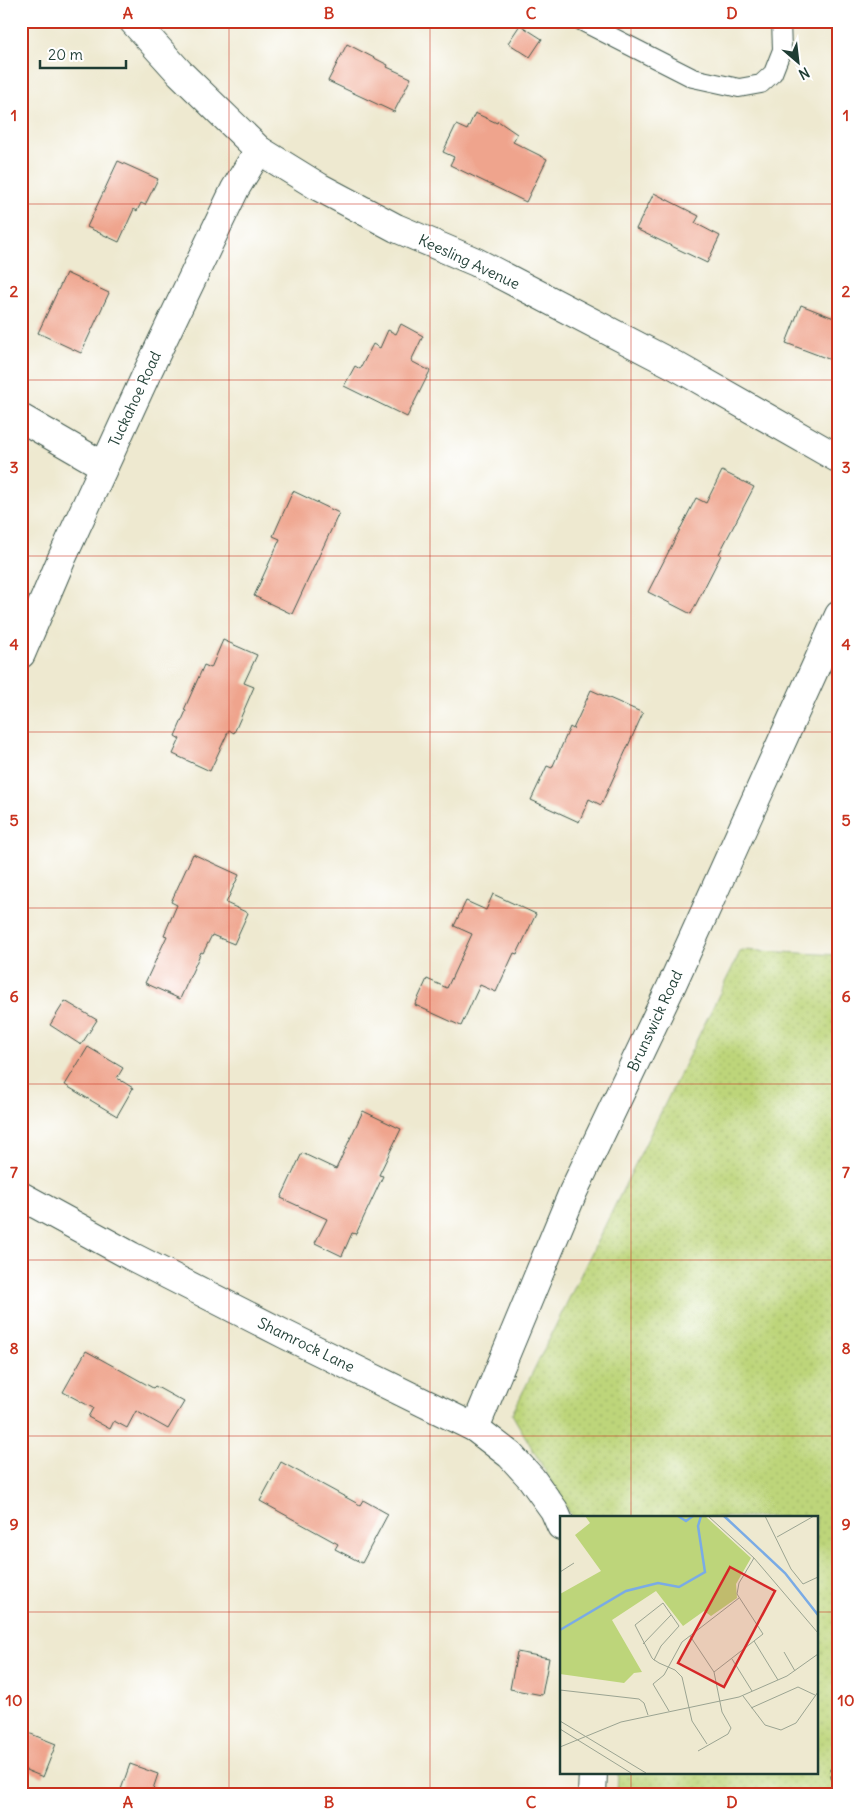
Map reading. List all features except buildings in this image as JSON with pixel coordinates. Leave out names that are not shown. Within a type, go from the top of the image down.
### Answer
[{"type":"street","name":"Keesling Avenue","points":[[133,21],[180,73],[259,150],[318,187],[396,228],[476,262],[676,366],[839,459]]},
{"type":"street","name":"Tuckahoe Road","points":[[21,654],[104,466],[235,188],[259,150]]},
{"type":"street","points":[[21,418],[104,466]]},
{"type":"street","name":"Brunswick Road","points":[[474,1428],[573,1192],[670,989],[839,615]]},
{"type":"street","name":"Shamrock Lane","points":[[21,1196],[131,1256],[474,1428],[510,1455],[531,1478],[554,1510],[560,1524]]},
{"type":"street","points":[[592,1795],[593,1774]]},
{"type":"lane","points":[[581,21],[693,78],[739,88],[762,84],[773,73],[782,50],[781,21]]},
{"type":"path","points":[[835,1795],[831,1770],[839,1760]]},
{"type":"green space","points":[[741,950],[839,955],[839,1795],[617,1795],[618,1774],[818,1774],[818,1516],[571,1516],[512,1414]]}]
